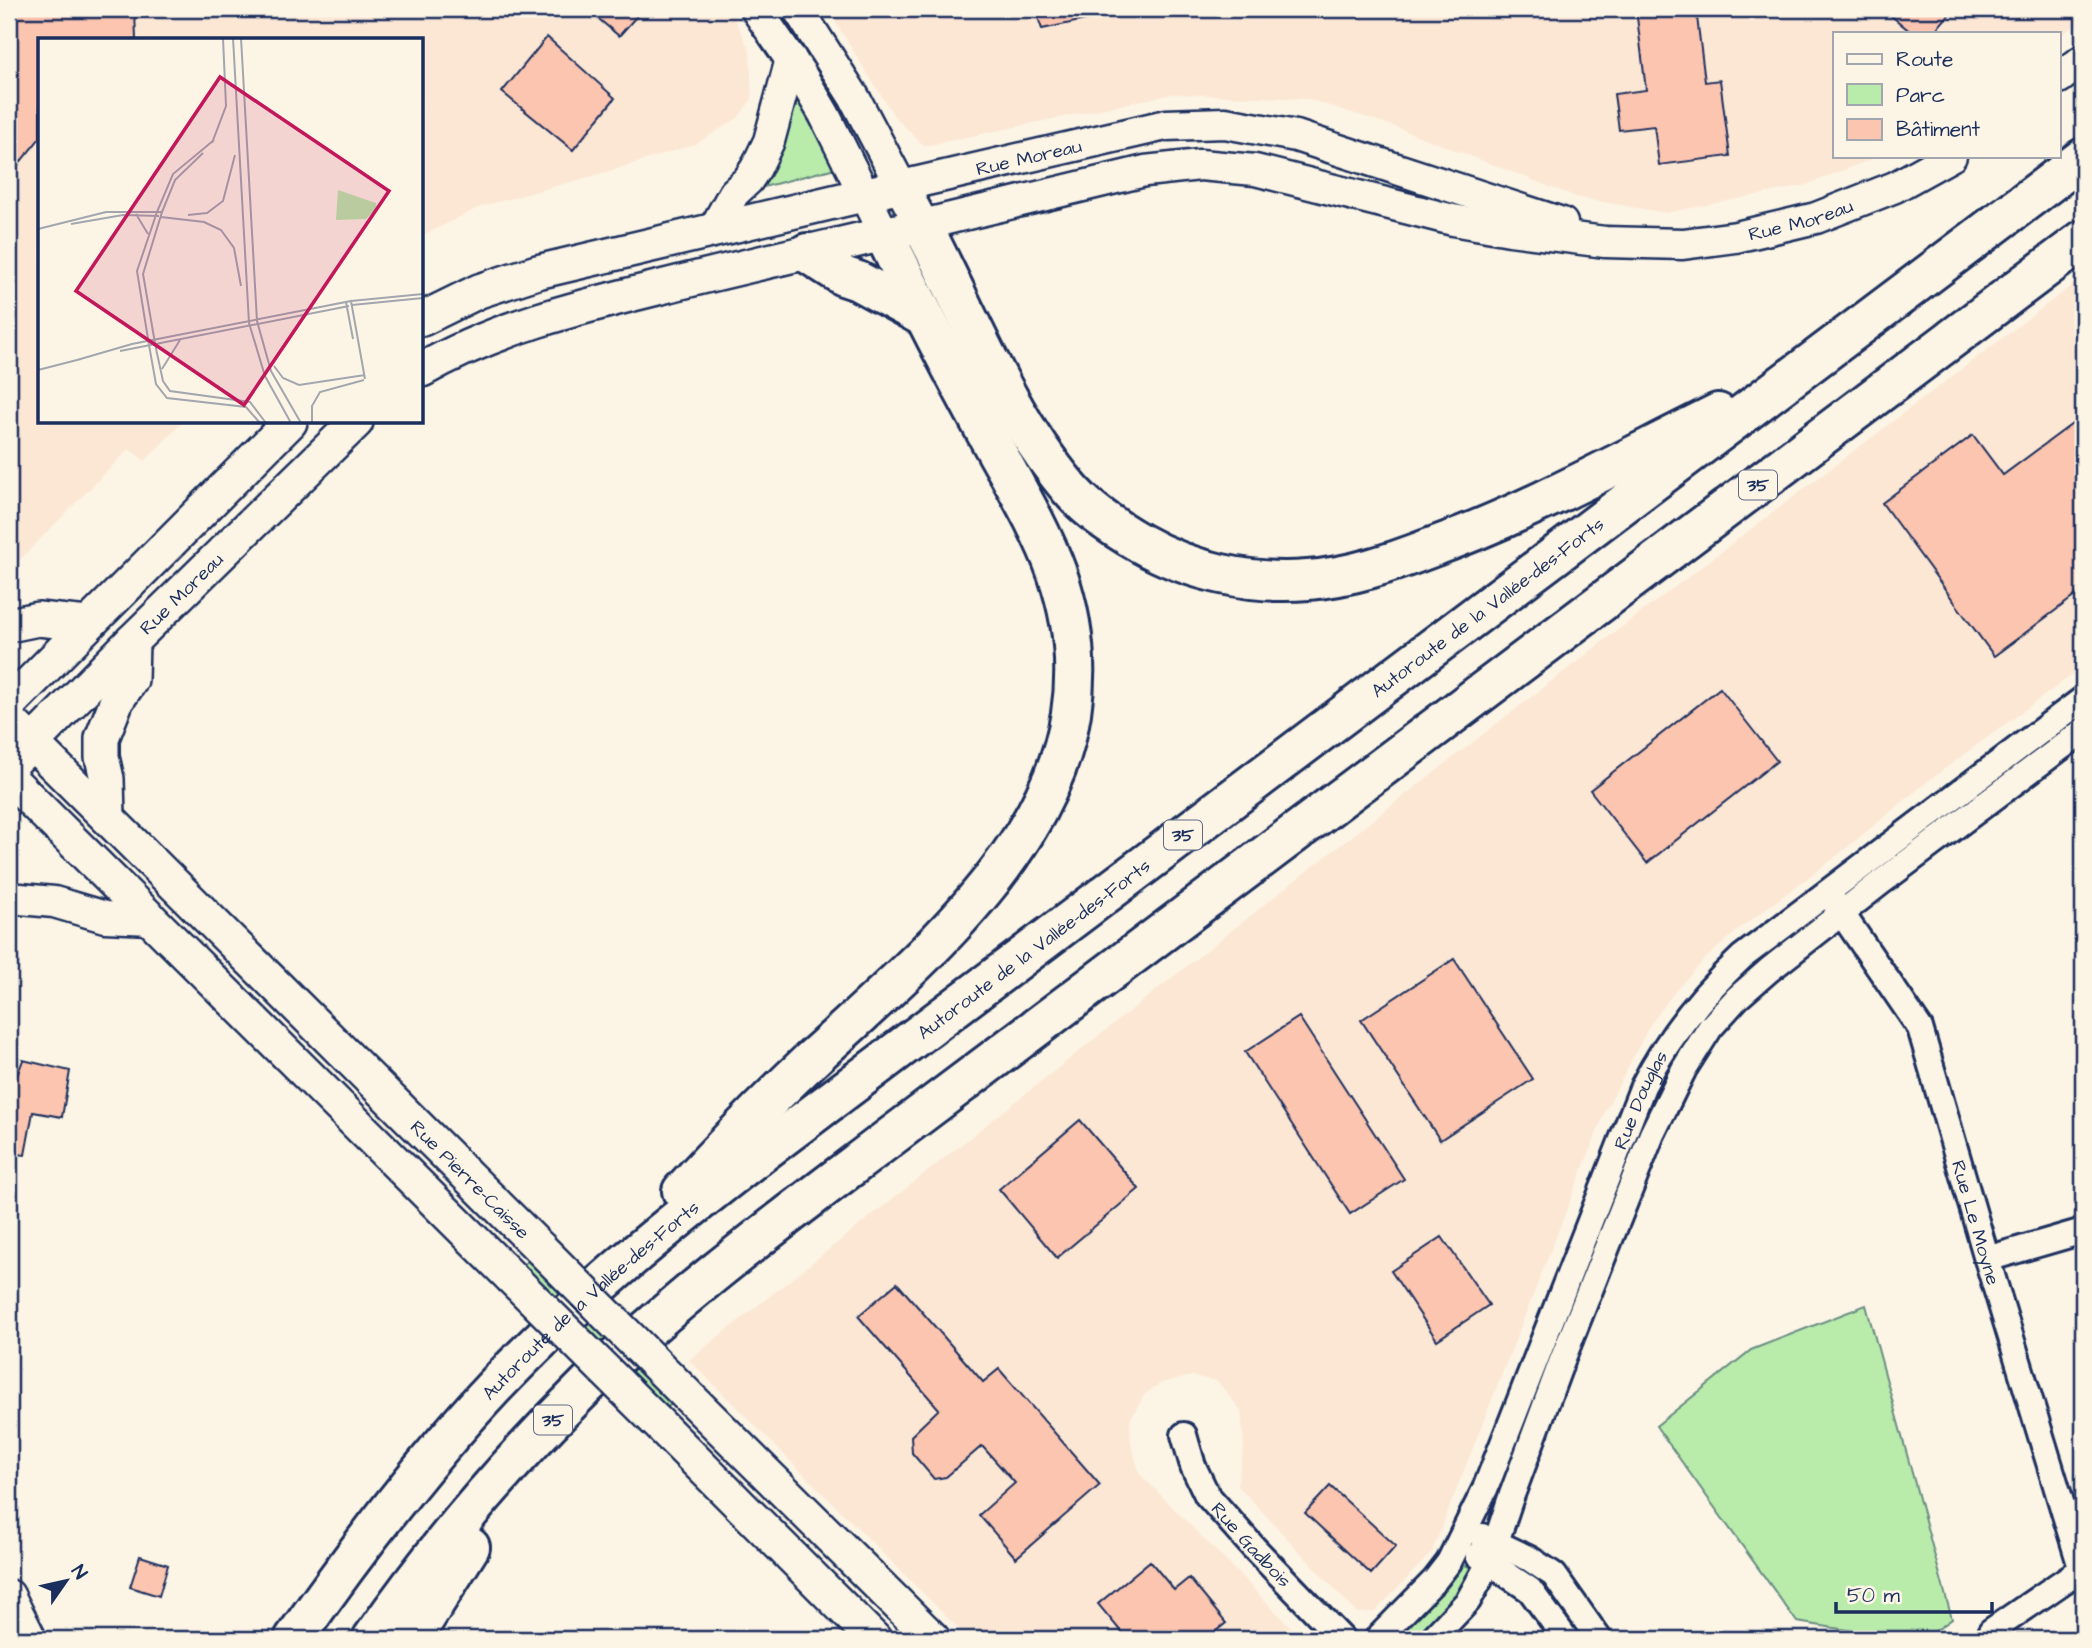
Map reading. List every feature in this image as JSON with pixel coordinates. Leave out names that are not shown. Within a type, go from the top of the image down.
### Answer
[{"type":"highway","name":"Autoroute de la Vallée-des-Forts","points":[[294,1639],[388,1510],[444,1442],[494,1387],[640,1249],[759,1155],[2083,158]]},
{"type":"highway","points":[[922,225],[1014,407],[1045,458],[1070,490],[1116,528],[1150,549],[1186,564],[1245,578],[1286,581],[1321,579],[1389,563],[1448,542],[1555,495],[1801,371]]},
{"type":"highway","points":[[574,1309],[750,1117],[911,968],[967,910],[1018,846],[1040,808],[1056,772],[1070,723],[1074,678],[1072,638],[1057,573],[1037,527],[884,234]]},
{"type":"highway","name":"35","points":[[372,1639],[426,1566],[481,1499],[588,1384],[675,1306],[884,1142],[2083,240]]},
{"type":"highway","points":[[807,253],[843,276],[858,281],[925,317]]},
{"type":"highway","points":[[412,1639],[477,1537],[560,1432],[653,1335],[767,1233]]},
{"type":"main road","name":"Rue Moreau","points":[[424,318],[479,291],[527,275],[901,187]]},
{"type":"main road","points":[[901,187],[922,225]]},
{"type":"main road","name":"Rue Moreau","points":[[424,369],[471,344],[538,320],[731,270],[922,225]]},
{"type":"main road","points":[[9,704],[288,424]]},
{"type":"main road","name":"Rue Moreau","points":[[9,767],[20,731],[132,641],[354,424]]},
{"type":"main road","points":[[9,625],[38,619],[88,624]]},
{"type":"main road","points":[[108,818],[102,738],[113,708],[131,680],[132,641]]},
{"type":"main road","name":"Rue Pierre-Caisse","points":[[20,731],[933,1639]]},
{"type":"main road","points":[[9,778],[874,1639]]},
{"type":"street","points":[[756,9],[791,59],[830,124],[884,234]]},
{"type":"street","points":[[798,9],[854,97],[901,187]]},
{"type":"street","points":[[714,229],[734,193],[756,168],[769,141],[791,59]]},
{"type":"street","points":[[2060,77],[2083,60]]},
{"type":"street","name":"Rue Moreau","points":[[901,187],[1152,127],[1186,122],[1225,123],[1296,136],[1562,223],[1637,244]]},
{"type":"street","name":"Rue Moreau","points":[[922,225],[1144,171],[1200,165],[1255,170],[1464,222],[1556,236],[1637,244],[1709,242],[1789,226],[1868,199],[1948,158]]},
{"type":"street","name":"Rue Douglas","points":[[1377,1639],[1435,1580],[1464,1535],[1635,1107],[1663,1049],[1686,1015],[1742,957],[2083,699]]},
{"type":"street","name":"Rue Douglas","points":[[1433,1639],[1468,1601],[1492,1553],[1561,1363],[1662,1111],[1710,1028],[1737,998],[1769,970],[2083,731]]},
{"type":"street","name":"Rue Le Moyne","points":[[1827,892],[1920,1028],[2082,1572]]},
{"type":"street","points":[[9,898],[54,902],[105,917],[151,919]]},
{"type":"street","points":[[1987,1259],[2083,1231]]},
{"type":"street","name":"Rue Gadbois","points":[[1184,1435],[1193,1466],[1208,1495],[1254,1548],[1342,1639]]},
{"type":"street","points":[[1464,1535],[1492,1553],[1530,1590],[1566,1639]]},
{"type":"street","points":[[1492,1553],[1530,1559],[1554,1575],[1599,1639]]},
{"type":"street","points":[[1986,1639],[1991,1631],[2082,1572]]},
{"type":"street","points":[[9,1595],[31,1639]]},
{"type":"shaded area","points":[[9,9],[730,9],[750,51],[752,99],[738,118],[696,144],[480,207],[424,235],[424,38],[38,38],[38,424],[181,424],[145,461],[129,449],[9,571]]},
{"type":"shaded area","points":[[827,9],[2083,9],[2083,19],[2060,36],[2060,32],[1833,32],[1833,158],[1875,158],[1803,186],[1666,213],[1579,198],[1390,125],[1307,99],[1173,94],[924,146],[894,116]]},
{"type":"shaded area","points":[[2083,277],[2083,667],[1931,779],[1833,859],[1743,926],[1706,958],[1676,990],[1650,1025],[1606,1110],[1432,1552],[1375,1612],[1357,1613],[1237,1485],[1244,1447],[1241,1411],[1217,1381],[1192,1376],[1161,1383],[1145,1394],[1130,1420],[1131,1443],[1140,1474],[1303,1639],[969,1639],[689,1360],[1298,878],[1606,639]]},
{"type":"green space","points":[[791,98],[796,98],[835,168],[756,189]]},
{"type":"green space","points":[[530,1258],[674,1401],[664,1411],[521,1267]]},
{"type":"green space","points":[[1866,1305],[1952,1619],[1924,1639],[1904,1639],[1797,1622],[1656,1426],[1751,1350]]},
{"type":"green space","points":[[1462,1564],[1474,1569],[1462,1589],[1432,1623],[1415,1639],[1411,1639],[1403,1629],[1450,1584]]},
{"type":"building","points":[[9,9],[135,9],[136,38],[38,38],[38,140],[9,176]]},
{"type":"building","points":[[587,9],[643,9],[619,36]]},
{"type":"building","points":[[1035,9],[1103,9],[1104,16],[1042,29]]},
{"type":"building","points":[[1636,9],[1696,9],[1705,82],[1720,80],[1730,156],[1659,165],[1654,126],[1619,130],[1614,94],[1646,90]]},
{"type":"building","points":[[1883,9],[1954,9],[1934,32],[1911,32]]},
{"type":"building","points":[[547,37],[615,98],[573,150],[502,92]]},
{"type":"building","points":[[2083,416],[2083,590],[1994,656],[1882,503],[1973,435],[2003,475]]},
{"type":"building","points":[[1720,688],[1777,761],[1647,863],[1590,790]]},
{"type":"building","points":[[1454,959],[1533,1079],[1440,1140],[1361,1020]]},
{"type":"building","points":[[1299,1017],[1404,1179],[1350,1214],[1245,1052]]},
{"type":"building","points":[[23,1060],[70,1071],[62,1117],[33,1112],[25,1155],[9,1153],[9,1079],[15,1081]]},
{"type":"building","points":[[1080,1120],[1139,1189],[1057,1258],[999,1189]]},
{"type":"building","points":[[1442,1237],[1489,1305],[1437,1340],[1391,1271]]},
{"type":"building","points":[[897,1283],[983,1382],[999,1369],[1100,1485],[1016,1558],[979,1515],[1015,1483],[982,1446],[946,1477],[934,1479],[912,1453],[911,1436],[939,1409],[858,1316]]},
{"type":"building","points":[[1330,1486],[1396,1546],[1371,1574],[1305,1513]]},
{"type":"building","points":[[140,1556],[168,1565],[159,1596],[130,1587]]},
{"type":"building","points":[[1150,1561],[1174,1590],[1189,1578],[1226,1623],[1206,1639],[1127,1639],[1098,1604]]}]
